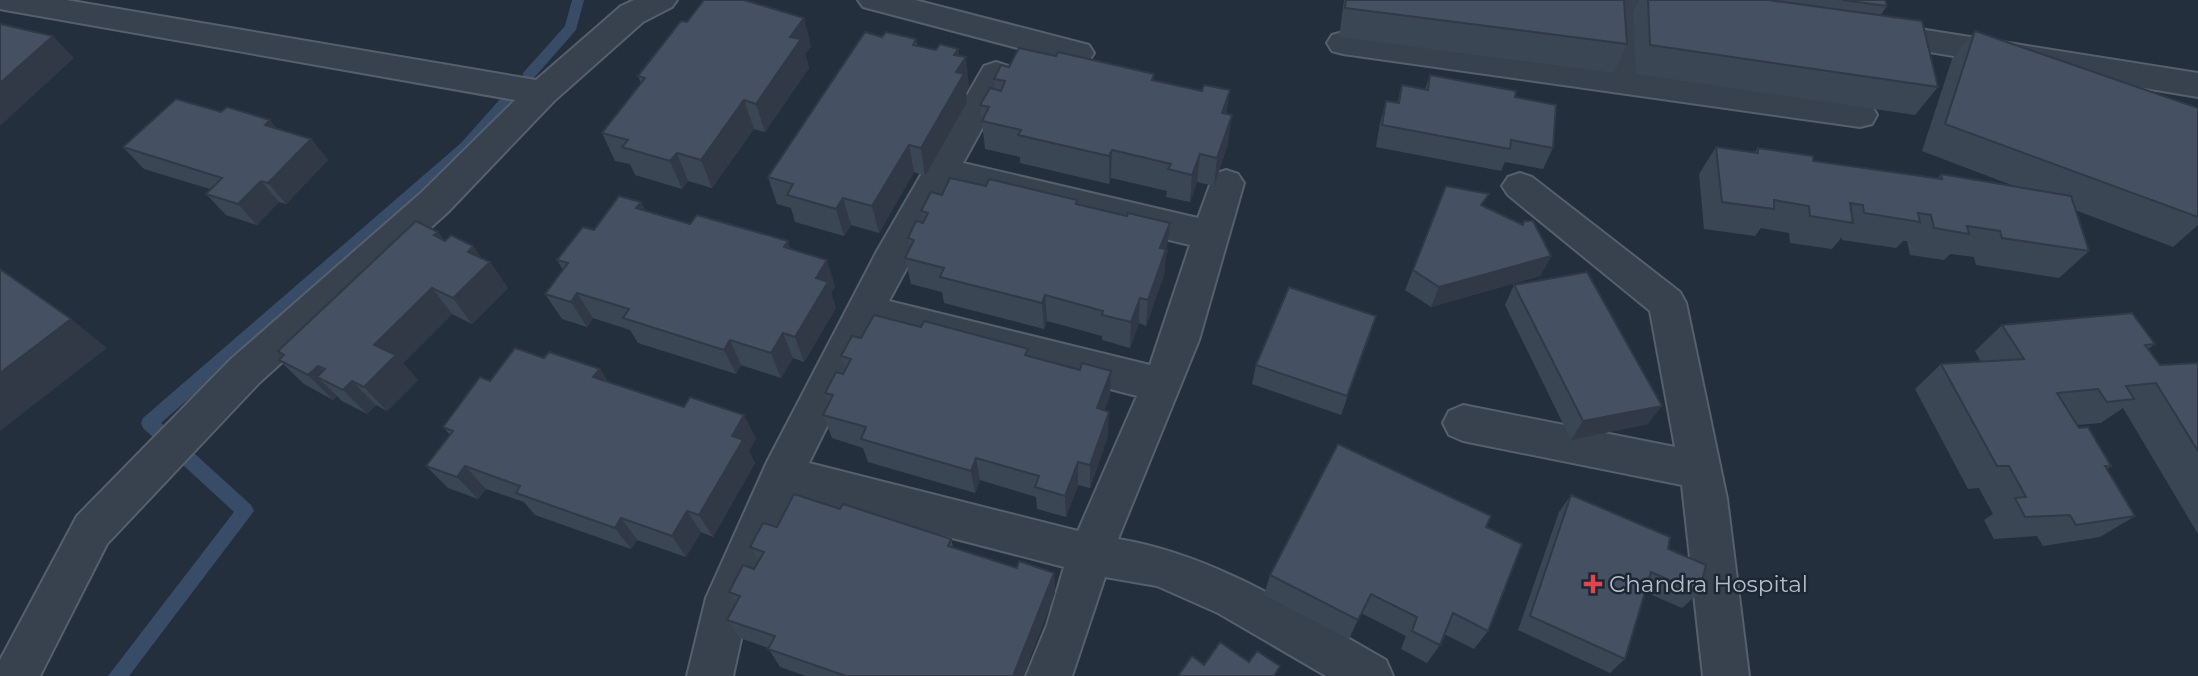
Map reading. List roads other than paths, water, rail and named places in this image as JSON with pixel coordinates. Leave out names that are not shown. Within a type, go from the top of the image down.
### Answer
[{"type":"street","points":[[5,0],[542,93]]},
{"type":"street","points":[[16,676],[92,530],[245,371],[435,202],[542,93],[632,14],[661,0]]},
{"type":"street","points":[[874,0],[1078,53]]},
{"type":"street","points":[[1628,0],[1632,81]]},
{"type":"street","points":[[1850,30],[2198,85]]},
{"type":"street","points":[[1343,43],[1632,81],[1860,115]]},
{"type":"street","points":[[720,673],[728,597],[782,475],[864,310],[996,74]]},
{"type":"street","points":[[940,171],[1212,236]]},
{"type":"street","points":[[1049,676],[1090,554],[1180,340],[1226,183]]},
{"type":"street","points":[[1520,186],[1667,303],[1700,470],[1726,676]]},
{"type":"street","points":[[864,310],[1161,384]]},
{"type":"street","points":[[1463,424],[1700,470]]},
{"type":"street","points":[[782,475],[1090,554],[1160,566],[1234,598],[1370,676]]},
{"type":"waterway","points":[[528,76],[571,27],[578,0]]},
{"type":"waterway","points":[[117,676],[245,511],[149,423],[466,147],[507,100]]},
{"type":"place","name":"Chandra Hospital","points":[[1593,584]]}]
